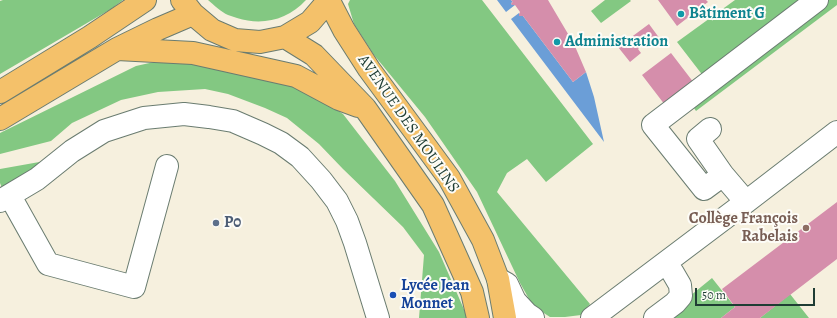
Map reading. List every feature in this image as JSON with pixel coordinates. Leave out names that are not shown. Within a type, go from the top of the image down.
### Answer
[{"type":"main road","points":[[0,92],[90,37],[145,0]]},
{"type":"main road","points":[[0,119],[118,49],[158,29],[187,7],[212,30],[235,40],[260,42],[285,37],[310,22],[329,0]]},
{"type":"main road","name":"AVENUE DES MOULINS","points":[[329,0],[344,30],[369,70],[449,178],[483,240],[498,279],[505,318]]},
{"type":"main road","name":"AVENUE DES MOULINS","points":[[285,37],[314,55],[365,108],[433,206],[472,292],[478,318]]},
{"type":"main road","name":"AVENUE DES MOULINS","points":[[118,49],[193,52],[296,76],[339,99],[365,108]]},
{"type":"street","points":[[723,175],[704,189],[653,125],[817,0]]},
{"type":"street","points":[[167,166],[134,287],[48,264],[5,198],[37,179],[72,151],[104,131],[144,118],[184,114],[209,116],[233,121],[281,143],[300,158],[321,180],[337,202],[347,221],[378,318]]},
{"type":"street","points":[[710,129],[698,139],[723,175],[746,202]]},
{"type":"street","points":[[592,318],[837,132]]},
{"type":"street","points":[[627,292],[658,283],[673,273],[837,150]]},
{"type":"street","points":[[655,318],[675,303],[681,296],[680,285],[673,273]]},
{"type":"street","points":[[498,279],[507,284],[515,301],[527,314],[533,318]]},
{"type":"green space","points":[[123,0],[111,9],[0,74],[0,1]]},
{"type":"green space","points":[[208,0],[306,0],[299,7],[283,17],[274,20],[256,21],[228,15]]},
{"type":"green space","points":[[350,0],[482,0],[593,144],[546,182],[527,159],[507,173],[497,192],[590,304],[581,315],[550,317],[533,306],[520,283],[477,192],[425,117],[374,55],[354,24],[348,4]]},
{"type":"green space","points":[[605,0],[631,1],[601,23],[591,11]]},
{"type":"green space","points":[[735,0],[808,0],[704,77],[677,42]]},
{"type":"green space","points":[[829,0],[837,0],[837,5],[696,111],[691,104]]},
{"type":"green space","points":[[163,60],[194,61],[293,85],[325,102],[343,114],[395,181],[439,252],[466,314],[466,318],[419,318],[424,255],[403,227],[319,144],[287,118],[228,94],[205,89],[158,92],[121,100],[72,123],[51,141],[0,154],[0,133],[136,66]]},
{"type":"green space","points":[[45,161],[2,188],[0,183],[0,169]]},
{"type":"green space","points":[[712,278],[735,307],[721,318],[663,318]]},
{"type":"green space","points":[[790,294],[809,318],[760,318]]},
{"type":"water","points":[[497,0],[511,0],[513,2],[511,3],[512,5],[515,5],[506,12]]},
{"type":"water","points":[[519,13],[519,16],[523,16],[573,82],[586,72],[594,97],[604,142],[511,19]]},
{"type":"building","name":"Administration","points":[[511,0],[548,0],[574,44],[586,72],[573,82],[523,16],[519,16],[520,12],[515,5],[512,5],[511,3],[513,2]]},
{"type":"building","name":"Bâtiment G","points":[[658,0],[706,0],[708,2],[677,26]]},
{"type":"building","points":[[649,24],[660,39],[649,47],[646,42],[643,47],[638,49],[641,53],[630,62],[618,47]]},
{"type":"building","points":[[671,53],[694,83],[665,105],[642,75]]},
{"type":"building","points":[[837,202],[837,259],[760,318],[721,318],[735,307],[722,289]]},
{"type":"place","name":"Bâtiment G","points":[[681,14]]},
{"type":"place","name":"Administration","points":[[557,42]]},
{"type":"place","name":"P0","points":[[216,223]]},
{"type":"place","name":"Collège François Rabelais","points":[[806,228]]},
{"type":"place","name":"Lycée Jean Monnet","points":[[393,295]]}]
